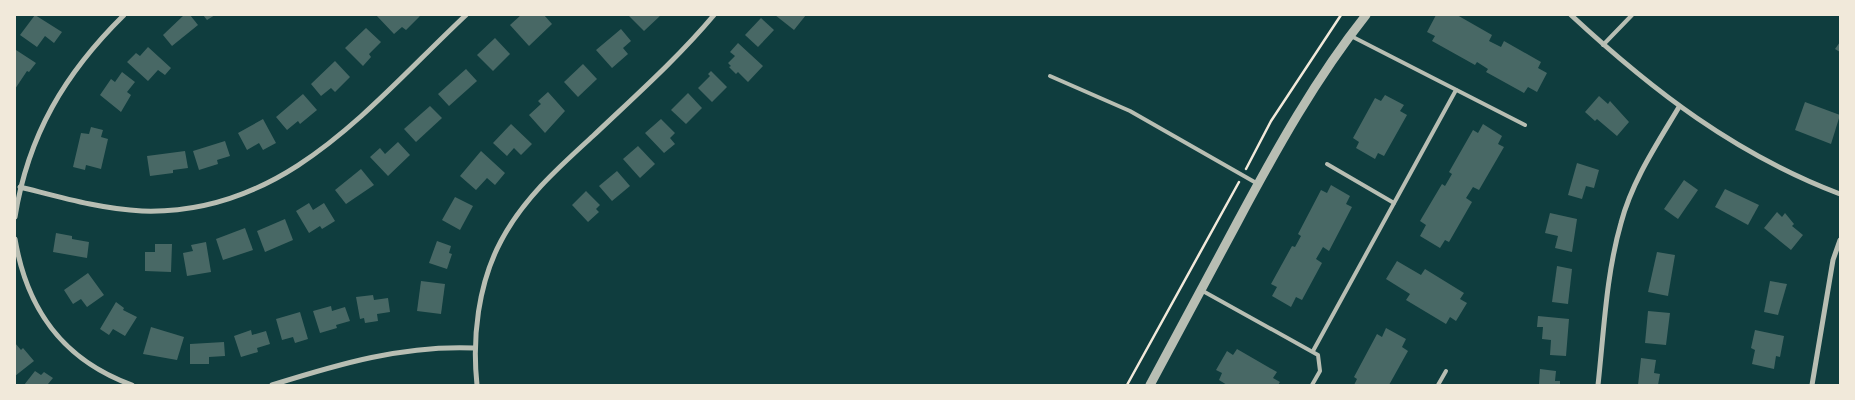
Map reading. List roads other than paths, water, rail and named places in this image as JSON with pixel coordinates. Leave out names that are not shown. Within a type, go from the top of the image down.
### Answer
[{"type":"street","points":[[15,217],[25,167],[36,140],[63,88],[86,56],[124,15]]},
{"type":"street","points":[[20,188],[90,205],[143,211],[200,206],[231,199],[262,187],[289,173],[319,152],[466,15]]},
{"type":"street","points":[[477,385],[474,348],[480,307],[495,254],[507,230],[546,180],[657,75],[714,15]]},
{"type":"street","points":[[1150,385],[1258,184],[1303,106],[1350,35],[1366,15]]},
{"type":"street","points":[[1571,15],[1603,45],[1678,107],[1746,150],[1776,166],[1840,194]]},
{"type":"street","points":[[1598,385],[1614,252],[1621,221],[1644,165],[1678,107]]},
{"type":"street","points":[[15,239],[25,282],[43,318],[68,347],[103,372],[132,385]]},
{"type":"street","points":[[1812,385],[1833,260],[1840,240]]},
{"type":"street","points":[[272,385],[324,369],[417,348],[474,348]]},
{"type":"lane","points":[[1603,45],[1632,15]]},
{"type":"lane","points":[[1350,35],[1525,125]]},
{"type":"lane","points":[[1050,76],[1130,111],[1258,184]]},
{"type":"lane","points":[[1313,351],[1456,90]]},
{"type":"lane","points":[[1327,164],[1394,203]]},
{"type":"lane","points":[[1201,290],[1313,351],[1319,359],[1320,370],[1312,385]]},
{"type":"lane","points":[[1438,385],[1446,371]]}]
